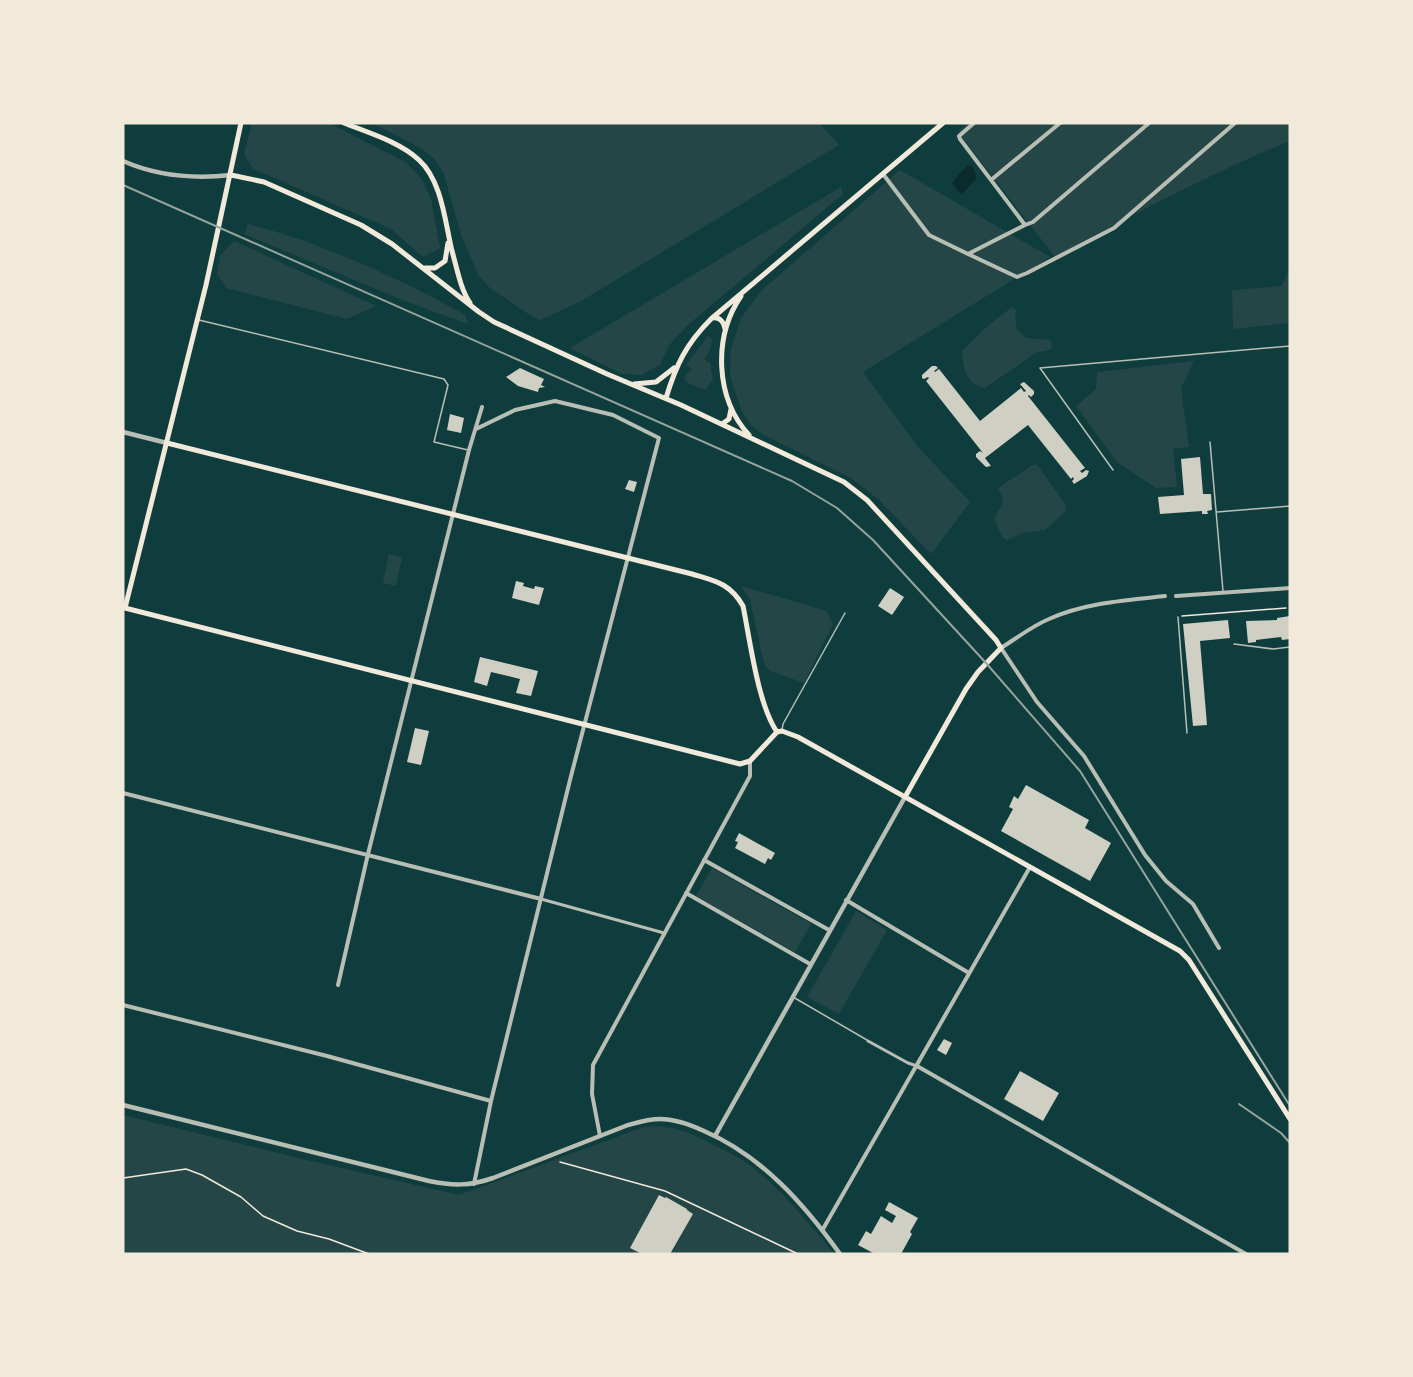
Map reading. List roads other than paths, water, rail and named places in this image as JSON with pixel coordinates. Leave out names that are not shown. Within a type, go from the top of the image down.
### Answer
[{"type":"main road","points":[[241,123],[198,320],[124,608],[729,762],[745,764],[750,761],[779,731]]},
{"type":"main road","points":[[344,123],[404,148],[421,161],[435,184],[460,283],[473,307]]},
{"type":"main road","points":[[666,398],[675,367],[688,345],[711,319],[943,123]]},
{"type":"main road","points":[[231,175],[264,182],[361,225],[392,244],[494,322],[753,438],[832,476],[861,495],[918,553],[1001,648],[978,672],[966,689],[905,797]]},
{"type":"main road","points":[[422,266],[428,269],[435,268],[445,261],[448,247],[447,232]]},
{"type":"main road","points":[[751,285],[738,301],[725,329],[722,364],[725,388],[731,405],[740,424],[753,438]]},
{"type":"main road","points":[[711,319],[718,318],[725,329]]},
{"type":"main road","points":[[632,384],[656,382],[675,367]]},
{"type":"main road","points":[[722,424],[730,415],[731,405]]},
{"type":"main road","points":[[167,443],[692,574],[720,583],[730,589],[743,606],[770,722],[779,731],[798,737],[1180,951],[1190,960],[1290,1119]]},
{"type":"street","points":[[974,123],[959,136],[1025,225]]},
{"type":"street","points":[[991,180],[1060,123]]},
{"type":"street","points":[[968,254],[1033,222],[1149,123]]},
{"type":"street","points":[[883,174],[929,235],[1017,277],[1114,228],[1235,123]]},
{"type":"street","points":[[123,161],[178,176],[231,175]]},
{"type":"street","points":[[474,1184],[491,1101],[541,899],[659,438],[613,415],[555,400],[515,410],[476,429]]},
{"type":"street","points":[[338,985],[368,854],[482,406]]},
{"type":"street","points":[[123,432],[167,443]]},
{"type":"street","points":[[1176,596],[1290,588]]},
{"type":"street","points":[[1165,596],[1112,603],[1064,613],[1038,624],[1001,648],[1037,702],[1084,756],[1145,855],[1166,881],[1193,904],[1219,948]]},
{"type":"street","points":[[123,615],[124,608]]},
{"type":"street","points":[[600,1136],[592,1094],[593,1065],[750,776],[750,761]]},
{"type":"street","points":[[123,793],[368,854],[664,933]]},
{"type":"street","points":[[715,1136],[905,797]]},
{"type":"street","points":[[704,860],[829,930]]},
{"type":"street","points":[[823,1229],[1030,867]]},
{"type":"street","points":[[686,893],[810,964]]},
{"type":"street","points":[[846,900],[969,973]]},
{"type":"street","points":[[123,1005],[327,1056],[491,1101]]},
{"type":"street","points":[[868,1041],[917,1066],[1246,1254]]},
{"type":"street","points":[[123,1105],[429,1181],[461,1186],[474,1184],[628,1125],[647,1120],[677,1121],[715,1136],[780,1182],[823,1229],[840,1254]]},
{"type":"lane","points":[[198,320],[444,380],[448,385],[435,442],[469,450]]},
{"type":"lane","points":[[1113,470],[1040,368],[1290,346]]},
{"type":"lane","points":[[1210,442],[1223,592]]},
{"type":"lane","points":[[1217,512],[1290,506]]},
{"type":"lane","points":[[779,731],[844,613]]},
{"type":"lane","points":[[1178,617],[1187,733]]},
{"type":"lane","points":[[1233,644],[1273,649],[1290,647]]},
{"type":"lane","points":[[792,997],[868,1041]]},
{"type":"railway","points":[[123,185],[792,481],[837,508],[873,540],[986,663],[1080,771],[1290,1106]]},
{"type":"railway","points":[[1239,1104],[1281,1133],[1290,1143]]}]
